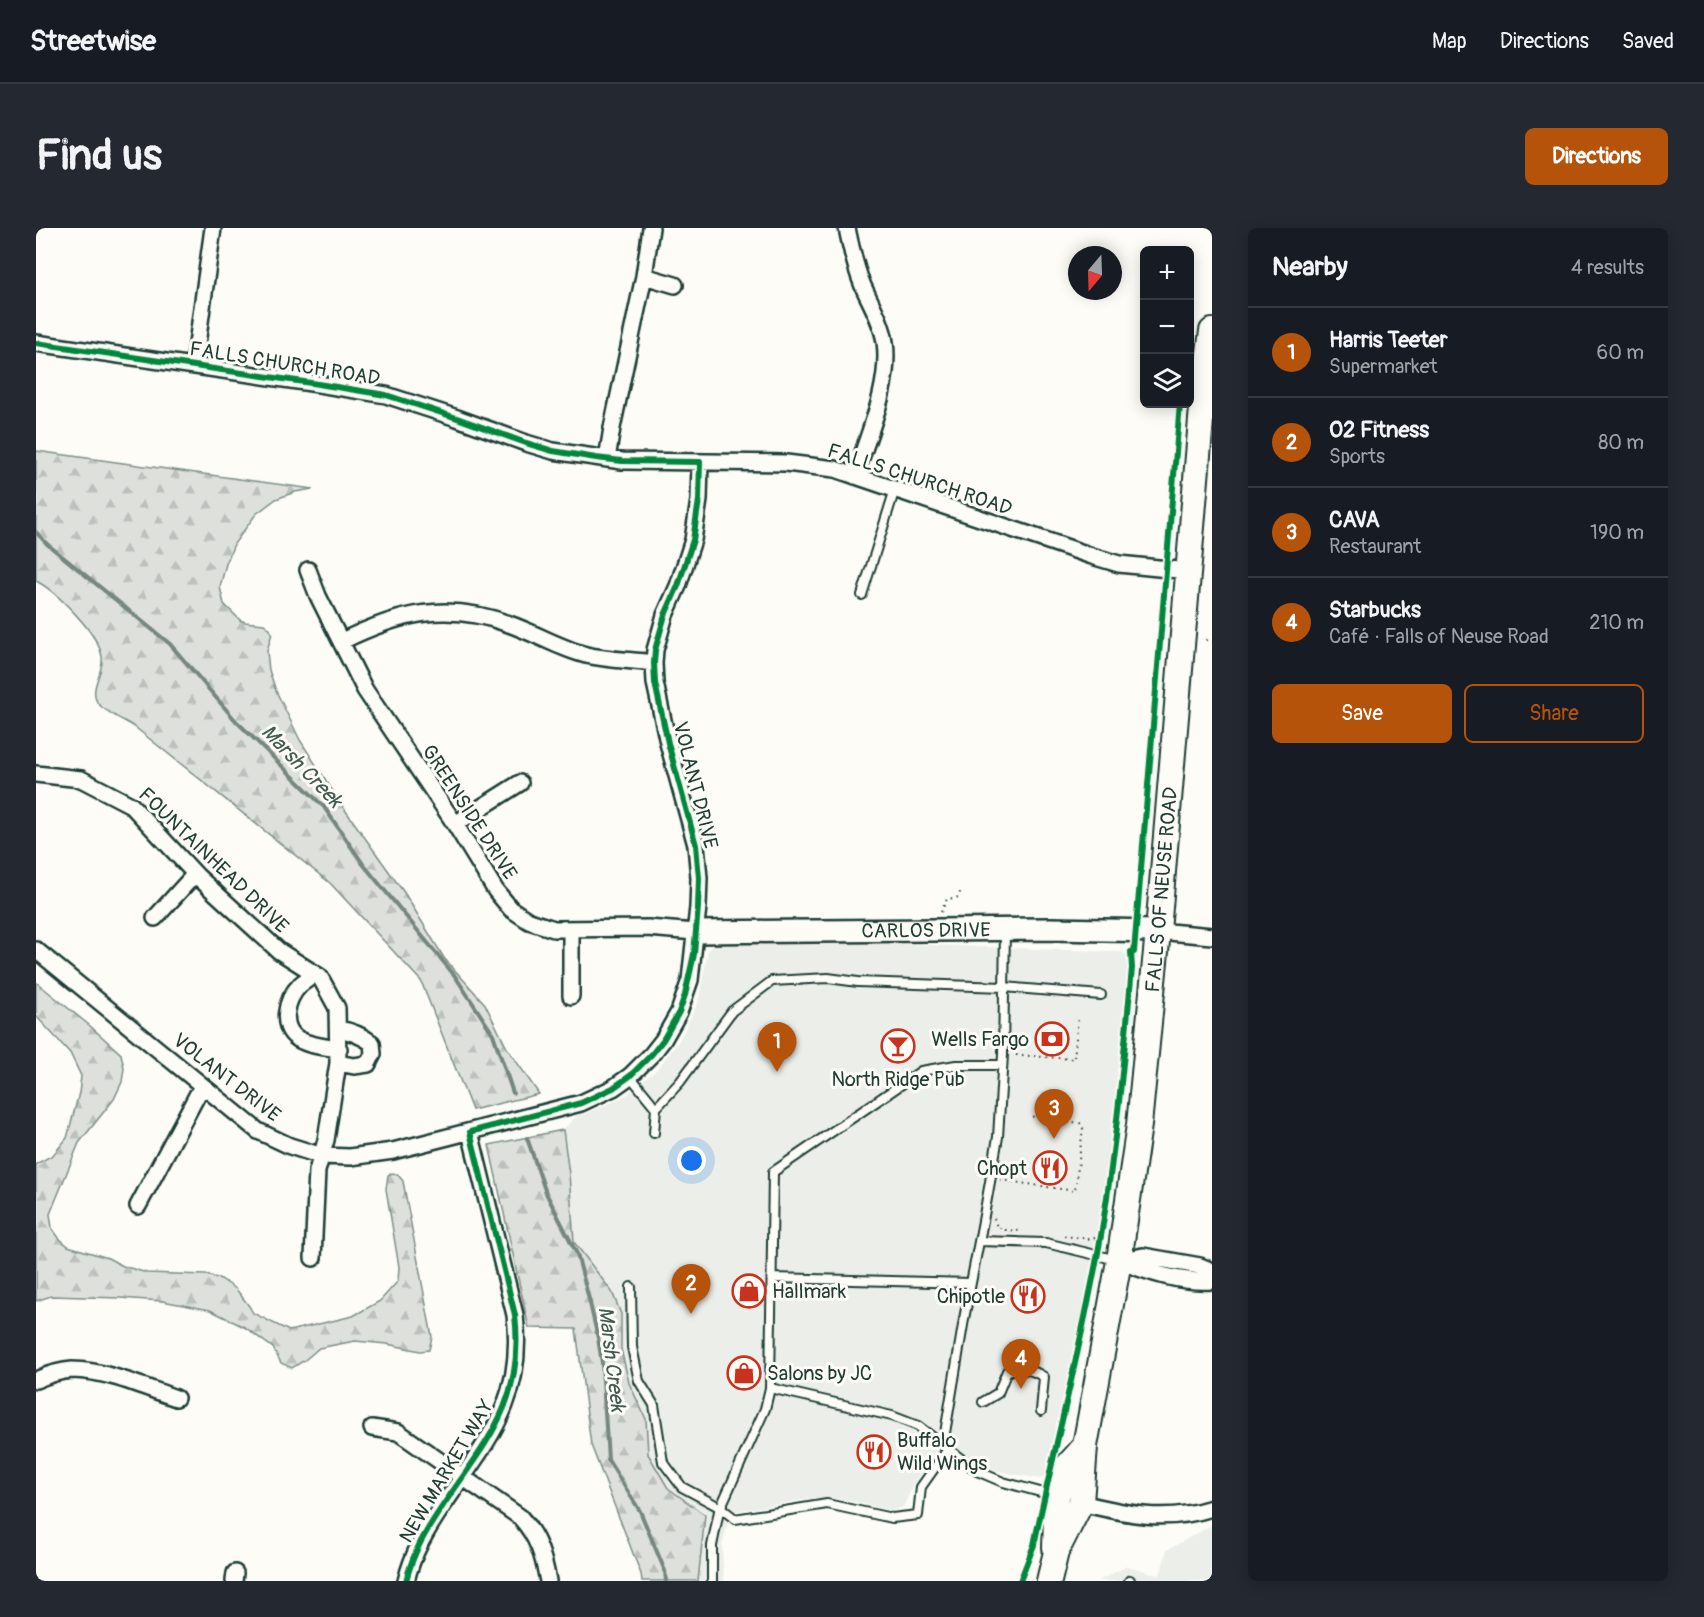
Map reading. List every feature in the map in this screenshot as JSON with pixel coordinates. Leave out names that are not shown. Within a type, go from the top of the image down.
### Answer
[{"type":"main road","name":"FALLS OF NEUSE ROAD","points":[[1056,1552],[1057,1496],[1068,1465],[1085,1446],[1108,1258],[1139,1125],[1158,931],[1203,396],[1212,331]]},
{"type":"main road","points":[[1081,1503],[1073,1489],[1085,1446]]},
{"type":"main road","name":"FALLS OF NEUSE ROAD","points":[[1048,1581],[1056,1552],[1081,1503]]},
{"type":"street","points":[[194,366],[213,228]]},
{"type":"street","points":[[607,459],[644,276],[651,228]]},
{"type":"street","points":[[848,228],[852,255],[885,340],[886,359],[882,392],[855,476]]},
{"type":"street","points":[[644,276],[675,285]]},
{"type":"street","name":"FALLS CHURCH ROAD","points":[[36,343],[386,395],[553,451],[622,461],[786,463],[835,469],[1119,564],[1188,571]]},
{"type":"street","name":"VOLANT DRIVE","points":[[36,950],[258,1131],[290,1146],[321,1156],[371,1155],[470,1132],[581,1103],[613,1088],[630,1076],[657,1047],[679,1012],[690,980],[694,954],[699,878],[696,845],[668,744],[655,683],[654,663],[665,615],[678,586],[693,540],[699,500],[700,462]]},
{"type":"street","name":"GREENSIDE DRIVE","points":[[308,570],[318,596],[365,690],[455,824],[496,891],[511,909],[538,925],[554,929],[648,928],[695,932]]},
{"type":"street","points":[[342,641],[371,627],[407,616],[439,611],[459,612],[502,621],[585,655],[611,660],[654,663]]},
{"type":"street","name":"FOUNTAINHEAD DRIVE","points":[[36,774],[81,779],[131,805],[195,874],[279,951],[320,978],[338,1008],[338,1056],[326,1140],[317,1171],[314,1258]]},
{"type":"street","points":[[455,824],[520,783]]},
{"type":"street","points":[[155,918],[195,874]]},
{"type":"street","name":"CARLOS DRIVE","points":[[695,932],[1005,929],[1158,931]]},
{"type":"street","points":[[570,996],[571,930]]},
{"type":"street","points":[[1158,931],[1212,936]]},
{"type":"street","points":[[315,974],[299,986],[287,1005],[287,1025],[296,1038],[338,1056],[354,1066],[368,1064],[373,1054],[372,1043],[363,1036],[338,1029]]},
{"type":"street","points":[[138,1206],[202,1086]]},
{"type":"street","name":"NEW MARKET WAY","points":[[406,1581],[417,1546],[501,1418],[514,1377],[517,1335],[515,1315],[470,1132]]},
{"type":"street","points":[[1108,1258],[1143,1256],[1212,1270]]},
{"type":"street","points":[[1108,1258],[1154,1273],[1200,1282],[1212,1281]]},
{"type":"street","points":[[36,1380],[58,1372],[72,1370],[89,1372],[176,1398]]},
{"type":"street","points":[[372,1428],[398,1432],[510,1509],[527,1526],[539,1544],[548,1581]]},
{"type":"street","points":[[1081,1503],[1139,1516],[1195,1514],[1212,1508]]},
{"type":"lane","points":[[862,595],[895,489]]},
{"type":"lane","points":[[632,1287],[632,1347],[639,1381],[654,1405],[663,1462],[682,1487],[721,1508],[735,1519],[827,1504],[891,1518],[918,1515],[921,1487],[946,1447],[962,1326],[995,1154],[1002,1065],[1005,929]]},
{"type":"lane","points":[[654,1133],[656,1108],[680,1082],[732,1011],[772,981],[828,978],[858,982],[1004,987],[1101,995]]},
{"type":"lane","points":[[712,1581],[712,1546],[721,1508],[765,1409],[770,1388],[773,1172],[921,1071],[956,1065],[1002,1065]]},
{"type":"lane","points":[[630,1076],[656,1108]]},
{"type":"lane","points":[[979,1241],[1046,1243],[1108,1258]]},
{"type":"lane","points":[[772,1278],[971,1284]]},
{"type":"lane","points":[[983,1402],[998,1393],[1007,1371],[1018,1368],[1035,1371],[1044,1377],[1041,1411]]},
{"type":"lane","points":[[770,1388],[892,1416],[918,1426],[977,1471],[1003,1482],[1057,1496]]},
{"type":"path","points":[[1206,640],[1212,641]]},
{"type":"path","points":[[941,915],[941,909],[947,899],[959,897],[960,892]]},
{"type":"path","points":[[1016,1055],[1074,1059],[1078,1018]]},
{"type":"path","points":[[1000,1180],[1075,1191],[1083,1128],[1080,1123],[1028,1116]]},
{"type":"path","points":[[994,1217],[997,1227],[1029,1232]]},
{"type":"path","points":[[1056,1234],[1092,1239],[1101,1234],[1108,1258]]},
{"type":"shaded area","points":[[725,938],[1121,952],[1128,956],[1129,960],[1116,1107],[1080,1332],[1048,1474],[1040,1479],[930,1458],[903,1507],[892,1511],[841,1499],[810,1499],[731,1512],[722,1546],[724,1581],[642,1581],[591,1445],[576,1329],[569,1174],[563,1130],[576,1116],[602,1107],[628,1094],[657,1069],[678,1042],[698,1003],[708,951],[717,941]]},
{"type":"shaded area","points":[[1212,1525],[1212,1581],[1098,1581],[1127,1566],[1160,1575],[1167,1550]]},
{"type":"green space","points":[[36,451],[313,489],[295,492],[276,499],[256,514],[234,544],[226,564],[220,587],[224,604],[240,620],[264,624],[269,628],[272,633],[267,651],[269,670],[276,691],[300,740],[343,807],[405,894],[444,958],[485,1004],[507,1048],[539,1094],[472,1110],[421,981],[330,883],[136,728],[97,702],[95,691],[102,663],[99,648],[85,625],[65,603],[36,581]]},
{"type":"green space","points":[[36,982],[121,1054],[124,1068],[122,1082],[114,1099],[79,1143],[50,1214],[52,1228],[59,1238],[68,1246],[147,1273],[206,1275],[221,1279],[236,1289],[253,1313],[289,1331],[353,1316],[380,1301],[398,1281],[399,1267],[386,1189],[388,1175],[393,1173],[403,1181],[432,1337],[429,1350],[420,1351],[387,1344],[355,1341],[319,1348],[292,1368],[281,1363],[273,1348],[246,1328],[210,1310],[162,1301],[120,1298],[51,1296],[36,1301],[36,1164],[53,1155],[67,1138],[81,1076],[70,1053],[36,1016]]},
{"type":"green space","points":[[563,1130],[574,1242],[612,1292],[621,1314],[621,1349],[629,1383],[646,1419],[648,1454],[668,1488],[705,1515],[698,1581],[642,1581],[591,1445],[576,1329],[529,1328],[489,1145]]},
{"type":"waterway","name":"Marsh Creek","points":[[36,532],[47,544],[170,644],[236,721],[324,807],[363,864],[455,976],[493,1034],[513,1093]]},
{"type":"waterway","name":"Marsh Creek","points":[[527,1138],[546,1193],[577,1254],[589,1299],[602,1363],[608,1460],[640,1511],[665,1571],[666,1581]]},
{"type":"cycle path","points":[[36,343],[386,395],[553,451],[622,461],[700,462],[699,500],[693,540],[678,586],[665,615],[655,650],[654,663],[655,683],[668,743],[696,845],[699,878],[698,907],[694,954],[685,995],[679,1012],[663,1040],[630,1076],[613,1088],[581,1103],[470,1132],[515,1315],[517,1345],[514,1372],[508,1396],[488,1440],[425,1533],[406,1581]]},
{"type":"cycle path","points":[[1020,1581],[1034,1545],[1078,1349],[1095,1270],[1111,1165],[1129,1001],[1131,952],[1134,952],[1180,408]]},
{"type":"place","name":"Wells Fargo","points":[[1052,1039]]},
{"type":"place","name":"North Ridge Pub","points":[[898,1046]]},
{"type":"place","name":"Harris Teeter","points":[[777,1072]]},
{"type":"place","name":"CAVA","points":[[1054,1139]]},
{"type":"place","name":"Chopt","points":[[1050,1168]]},
{"type":"place","name":"Hallmark","points":[[749,1291]]},
{"type":"place","name":"Chipotle","points":[[1028,1296]]},
{"type":"place","name":"O2 Fitness","points":[[691,1314]]},
{"type":"place","name":"Salons by JC","points":[[744,1373]]},
{"type":"place","name":"Starbucks","points":[[1021,1389]]},
{"type":"place","name":"Buffalo Wild Wings","points":[[874,1452]]}]
